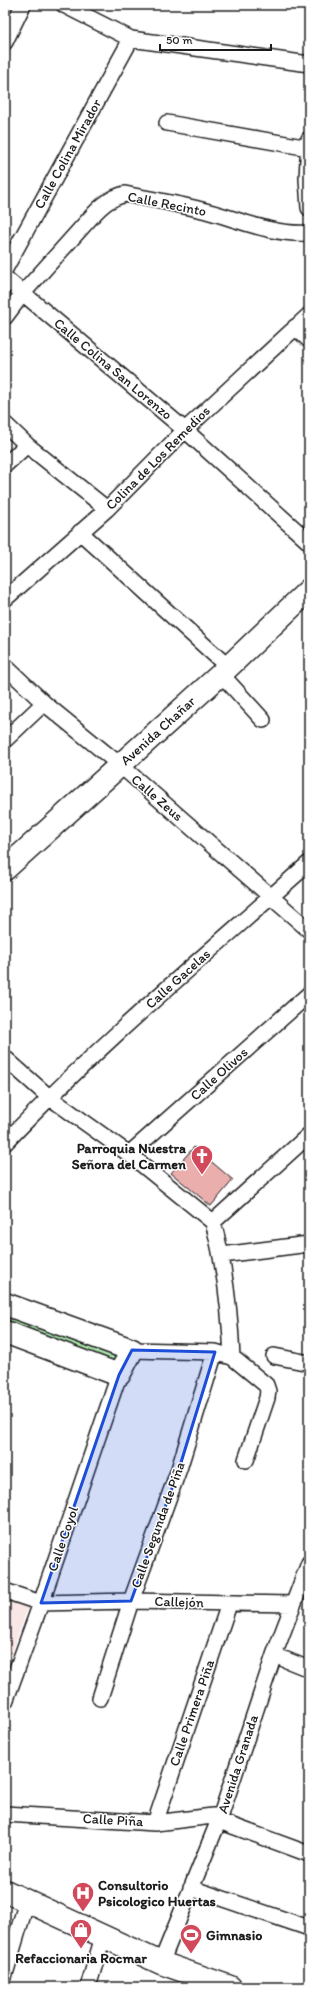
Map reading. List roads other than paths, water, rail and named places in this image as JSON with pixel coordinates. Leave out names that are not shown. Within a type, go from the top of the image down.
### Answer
[{"type":"street","points":[[5,42],[23,5]]},
{"type":"street","points":[[64,5],[131,40],[309,64]]},
{"type":"street","name":"Calle Colina Mirador","points":[[5,269],[131,40]]},
{"type":"street","points":[[167,123],[309,145],[307,179],[309,208]]},
{"type":"street","name":"Calle Recinto","points":[[5,318],[23,293],[104,203],[113,197],[125,194],[198,209],[274,231],[300,234],[309,233]]},
{"type":"street","name":"Calle Colina San Lorenzo","points":[[5,278],[185,430],[309,542]]},
{"type":"street","name":"Colina de Los Remedios","points":[[5,599],[107,509],[185,430],[295,327],[309,316]]},
{"type":"street","points":[[295,327],[309,340]]},
{"type":"street","points":[[5,424],[27,445],[107,509]]},
{"type":"street","points":[[5,465],[27,445]]},
{"type":"street","points":[[80,532],[225,670],[263,720]]},
{"type":"street","name":"Avenida Chañar","points":[[5,869],[225,670],[309,590]]},
{"type":"street","name":"Calle Zeus","points":[[5,666],[44,702],[120,765],[309,930]]},
{"type":"street","points":[[5,740],[44,702]]},
{"type":"street","name":"Calle Gacelas","points":[[5,1143],[49,1097],[222,938],[309,863]]},
{"type":"street","name":"Calle Olivos","points":[[129,1154],[309,994]]},
{"type":"street","points":[[5,1058],[49,1097],[129,1154],[213,1222],[222,1255],[231,1330],[232,1357]]},
{"type":"street","points":[[213,1222],[309,1135]]},
{"type":"street","points":[[222,1255],[309,1244]]},
{"type":"street","points":[[5,1304],[132,1350],[215,1352],[232,1357],[266,1385],[268,1391],[246,1460]]},
{"type":"street","points":[[5,1332],[119,1375],[132,1350]]},
{"type":"street","name":"Calle Segunda de Piña","points":[[100,1698],[131,1601],[179,1469],[215,1352]]},
{"type":"street","points":[[274,1356],[309,1363]]},
{"type":"street","name":"Calle Coyol","points":[[5,1702],[41,1603],[119,1375]]},
{"type":"street","name":"Avenida Granada","points":[[161,1963],[220,1818],[292,1604],[305,1585],[309,1563]]},
{"type":"street","name":"Callejón","points":[[5,1592],[41,1603],[131,1601],[292,1604]]},
{"type":"street","name":"Calle Primera Piña","points":[[155,1823],[229,1604]]},
{"type":"street","points":[[274,1655],[309,1669]]},
{"type":"street","name":"Calle Piña","points":[[5,1814],[155,1823],[220,1818],[309,1854]]},
{"type":"street","points":[[191,1888],[309,1928]]},
{"type":"street","points":[[5,1891],[161,1963],[230,1987]]},
{"type":"street","points":[[5,1974],[27,1901]]},
{"type":"street","points":[[88,1987],[103,1937]]},
{"type":"place","name":"Parroquia Nuestra Señora del Carmen","points":[[202,1176]]},
{"type":"place","name":"Consultorio Psicologico Huertas","points":[[83,1912]]},
{"type":"place","name":"Refaccionaria Rocmar","points":[[81,1950]]},
{"type":"place","name":"Gimnasio","points":[[191,1954]]}]
